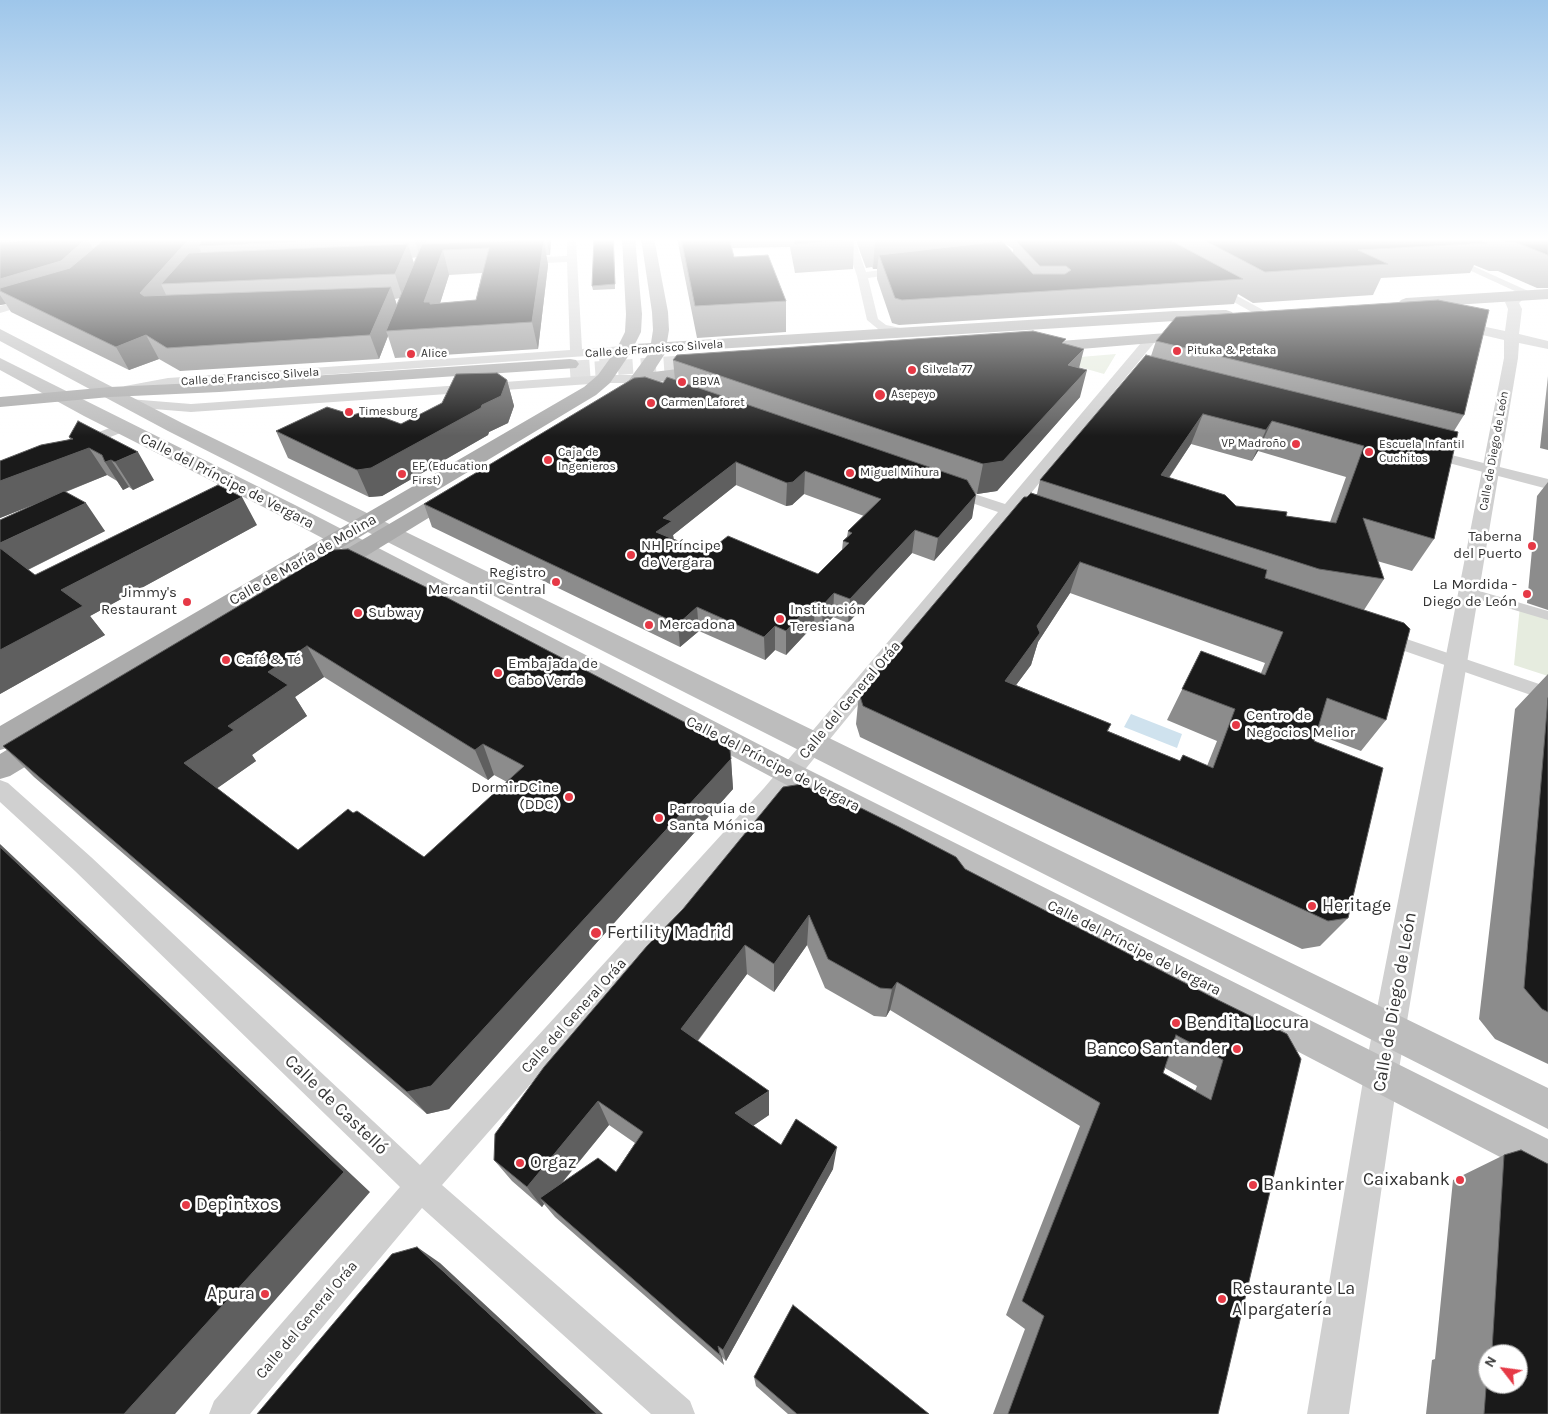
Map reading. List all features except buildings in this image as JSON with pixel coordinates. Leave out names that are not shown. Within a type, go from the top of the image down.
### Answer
[{"type":"main road","name":"Calle de María de Molina","points":[[0,738],[378,528],[572,404],[604,379],[624,350],[634,328],[632,304]]},
{"type":"main road","points":[[555,434],[632,388],[640,379],[657,355],[662,330],[659,304]]},
{"type":"main road","points":[[1389,305],[1416,304]]},
{"type":"main road","points":[[1400,318],[1495,304]]},
{"type":"main road","name":"Calle de Francisco Silvela","points":[[1253,328],[1279,312]]},
{"type":"main road","name":"Calle de Francisco Silvela","points":[[624,350],[1175,316],[1232,322]]},
{"type":"main road","name":"Calle de Francisco Silvela","points":[[730,353],[1172,323],[1266,320]]},
{"type":"main road","name":"Calle de Francisco Silvela","points":[[799,355],[1186,330],[1232,322]]},
{"type":"main road","name":"Calle del Príncipe de Vergara","points":[[0,334],[129,403],[378,528],[1548,1109]]},
{"type":"main road","points":[[1018,349],[1150,340],[1206,334]]},
{"type":"main road","name":"Calle del Príncipe de Vergara","points":[[0,363],[80,407],[350,544],[789,773],[1548,1161]]},
{"type":"main road","name":"Calle de Francisco Silvela","points":[[0,402],[110,392],[161,391],[572,363]]},
{"type":"main road","name":"Calle de Francisco Silvela","points":[[0,410],[129,403],[572,363]]},
{"type":"main road","name":"Calle de Francisco Silvela","points":[[640,379],[724,370]]},
{"type":"main road","name":"Calle de María de Molina","points":[[378,528],[471,484]]},
{"type":"main road","name":"Calle de María de Molina","points":[[288,597],[350,544]]},
{"type":"main road","points":[[0,768],[68,728]]},
{"type":"street","points":[[0,310],[19,304]]},
{"type":"street","points":[[572,304],[572,363]]},
{"type":"street","points":[[869,304],[873,320],[882,327],[906,333]]},
{"type":"street","points":[[1241,304],[1266,320]]},
{"type":"street","name":"Calle de Diego de León","points":[[1328,1414],[1381,1075],[1511,358],[1512,337],[1521,304]]},
{"type":"street","points":[[1443,322],[1548,345]]},
{"type":"street","name":"Calle del General Oráa","points":[[227,1414],[421,1186],[466,1138],[789,773],[1009,510],[1129,376],[1150,340]]},
{"type":"street","name":"Calle de Francisco Silvela","points":[[110,392],[168,382],[383,368],[572,363],[624,350]]},
{"type":"street","points":[[383,368],[389,353]]},
{"type":"street","name":"Calle de Francisco Silvela","points":[[129,403],[191,408],[604,379],[640,379]]},
{"type":"street","points":[[640,379],[672,393]]},
{"type":"street","points":[[68,449],[123,428]]},
{"type":"street","points":[[1418,450],[1548,484]]},
{"type":"street","points":[[938,486],[1056,526]]},
{"type":"street","points":[[1468,592],[1548,616]]},
{"type":"street","points":[[1363,630],[1548,694]]},
{"type":"street","name":"Calle de Castelló","points":[[0,789],[83,864],[421,1186],[677,1414]]},
{"type":"shaded area","points":[[1116,354],[1104,374],[1052,359],[1068,358]]},
{"type":"shaded area","points":[[1520,606],[1548,614],[1548,676],[1514,665]]},
{"type":"water","points":[[1131,714],[1182,734],[1177,748],[1124,727]]},
{"type":"tunnel","points":[[595,369],[711,361]]},
{"type":"tunnel","points":[[570,371],[612,368]]},
{"type":"place","name":"Pituka & Petaka","points":[[1177,351]]},
{"type":"place","name":"Alice","points":[[411,354]]},
{"type":"place","name":"Silvela 77","points":[[912,370]]},
{"type":"place","name":"BBVA","points":[[682,382]]},
{"type":"place","name":"Asepeyo","points":[[880,395]]},
{"type":"place","name":"Carmen Laforet","points":[[651,403]]},
{"type":"place","name":"Timesburg","points":[[349,412]]},
{"type":"place","name":"VP Madroño","points":[[1296,444]]},
{"type":"place","name":"Escuela Infantil Cuchitos","points":[[1369,452]]},
{"type":"place","name":"Caja de Ingenieros","points":[[548,460]]},
{"type":"place","name":"Miguel Mihura","points":[[850,473]]},
{"type":"place","name":"EF (Education First)","points":[[402,474]]},
{"type":"place","name":"Taberna del Puerto","points":[[1532,546]]},
{"type":"place","name":"NH Príncipe de Vergara","points":[[631,555]]},
{"type":"place","name":"Registro Mercantil Central","points":[[556,582]]},
{"type":"place","name":"La Mordida - Diego de León","points":[[1527,594]]},
{"type":"place","name":"Jimmy's Restaurant","points":[[187,602]]},
{"type":"place","name":"Subway","points":[[358,613]]},
{"type":"place","name":"Institución Teresiana","points":[[780,619]]},
{"type":"place","name":"Mercadona","points":[[649,625]]},
{"type":"place","name":"Café & Té","points":[[226,660]]},
{"type":"place","name":"Embajada de Cabo Verde","points":[[498,673]]},
{"type":"place","name":"Centro de Negocios Melior","points":[[1236,725]]},
{"type":"place","name":"DormirDCine (DDC)","points":[[569,797]]},
{"type":"place","name":"Parroquia de Santa Mónica","points":[[659,818]]},
{"type":"place","name":"Heritage","points":[[1312,906]]},
{"type":"place","name":"Fertility Madrid","points":[[596,933]]},
{"type":"place","name":"Bendita Locura","points":[[1176,1023]]},
{"type":"place","name":"Banco Santander","points":[[1237,1049]]},
{"type":"place","name":"Orgaz","points":[[520,1163]]},
{"type":"place","name":"Caixabank","points":[[1460,1180]]},
{"type":"place","name":"Bankinter","points":[[1253,1185]]},
{"type":"place","name":"Depintxos","points":[[186,1205]]},
{"type":"place","name":"Apura","points":[[265,1294]]},
{"type":"place","name":"Restaurante La Alpargatería","points":[[1222,1299]]}]
